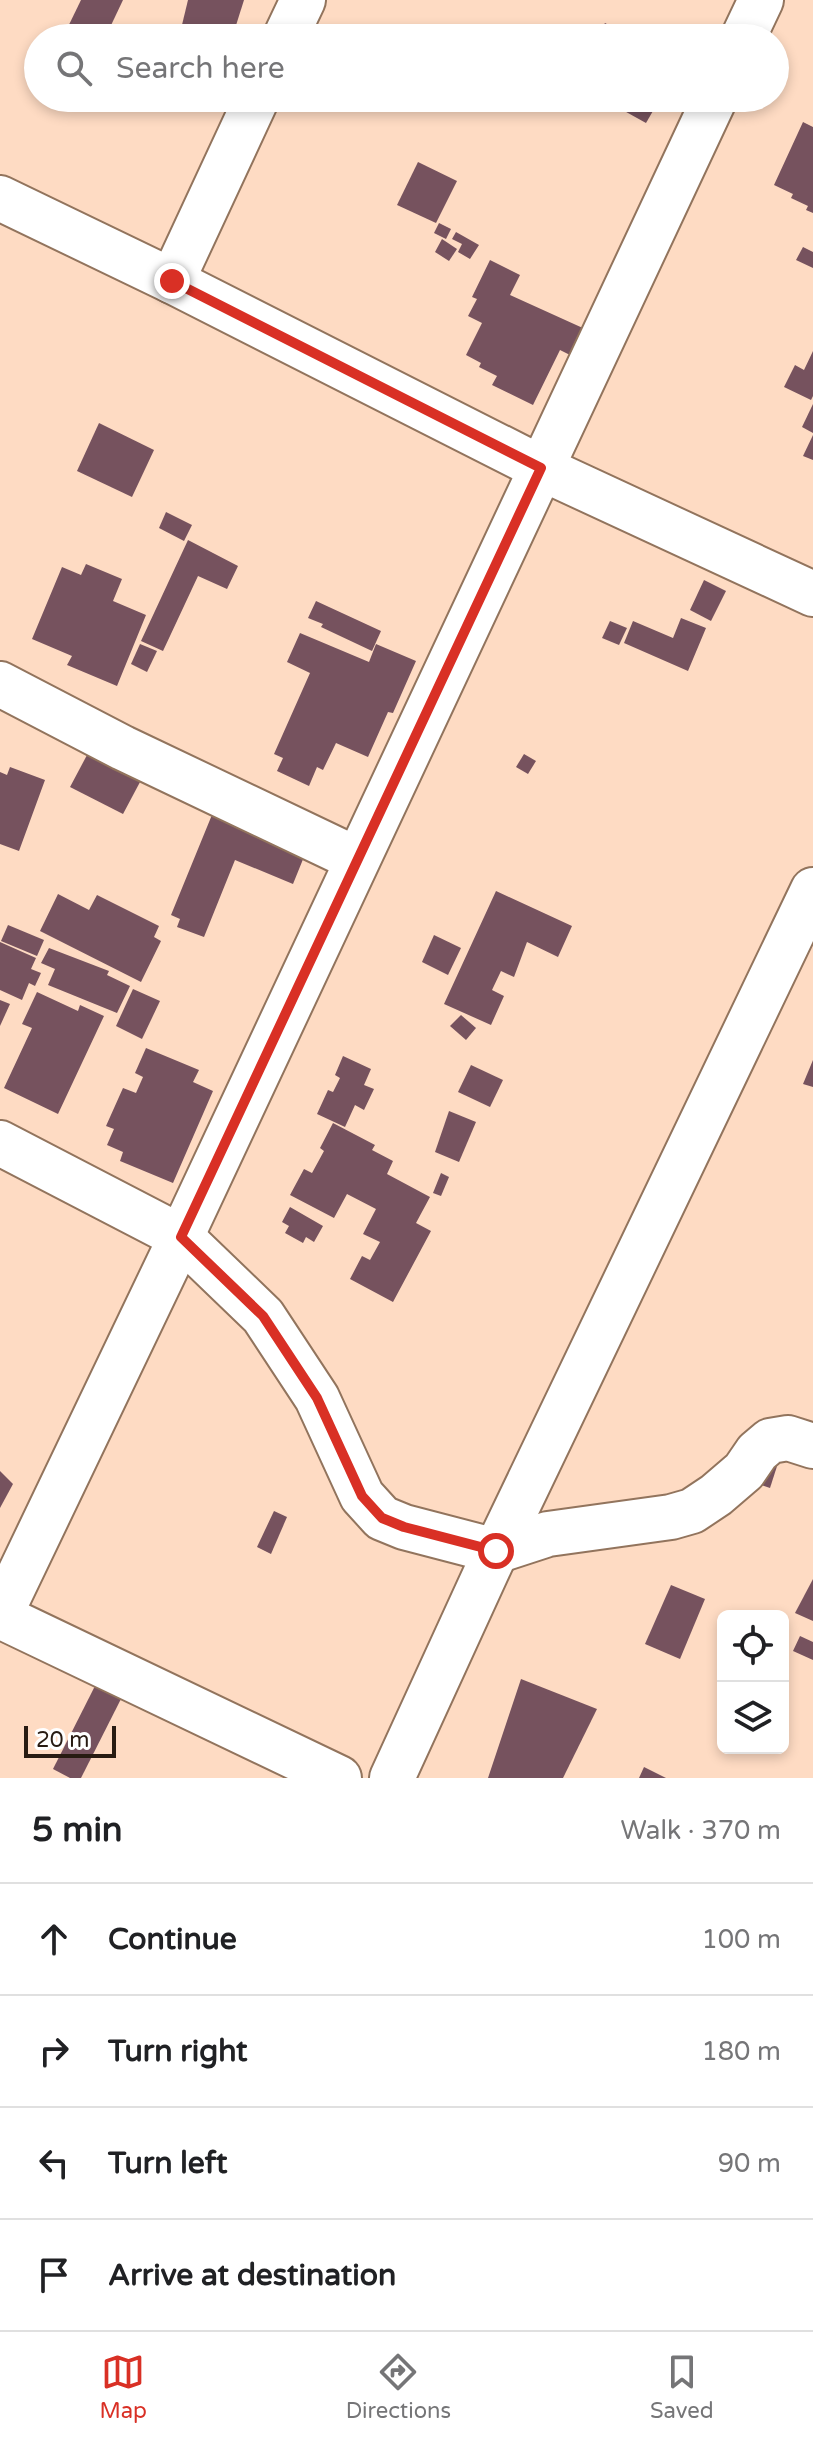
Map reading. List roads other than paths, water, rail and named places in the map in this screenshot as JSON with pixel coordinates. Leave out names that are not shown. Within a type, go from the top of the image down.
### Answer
[{"type":"street","points":[[292,24],[303,0]]},
{"type":"street","points":[[750,24],[761,0]]},
{"type":"street","points":[[172,281],[250,112]]},
{"type":"street","points":[[339,1778],[0,1616],[708,112]]},
{"type":"street","points":[[0,198],[172,281],[541,468],[813,594]]},
{"type":"street","points":[[0,684],[123,748],[356,859]]},
{"type":"street","points":[[392,1778],[496,1551],[813,890]]},
{"type":"street","points":[[0,1143],[181,1237],[263,1316],[317,1398],[362,1496],[382,1518],[404,1527],[496,1551],[548,1534],[671,1517],[692,1511],[735,1479],[770,1441],[788,1438],[813,1446]]}]
